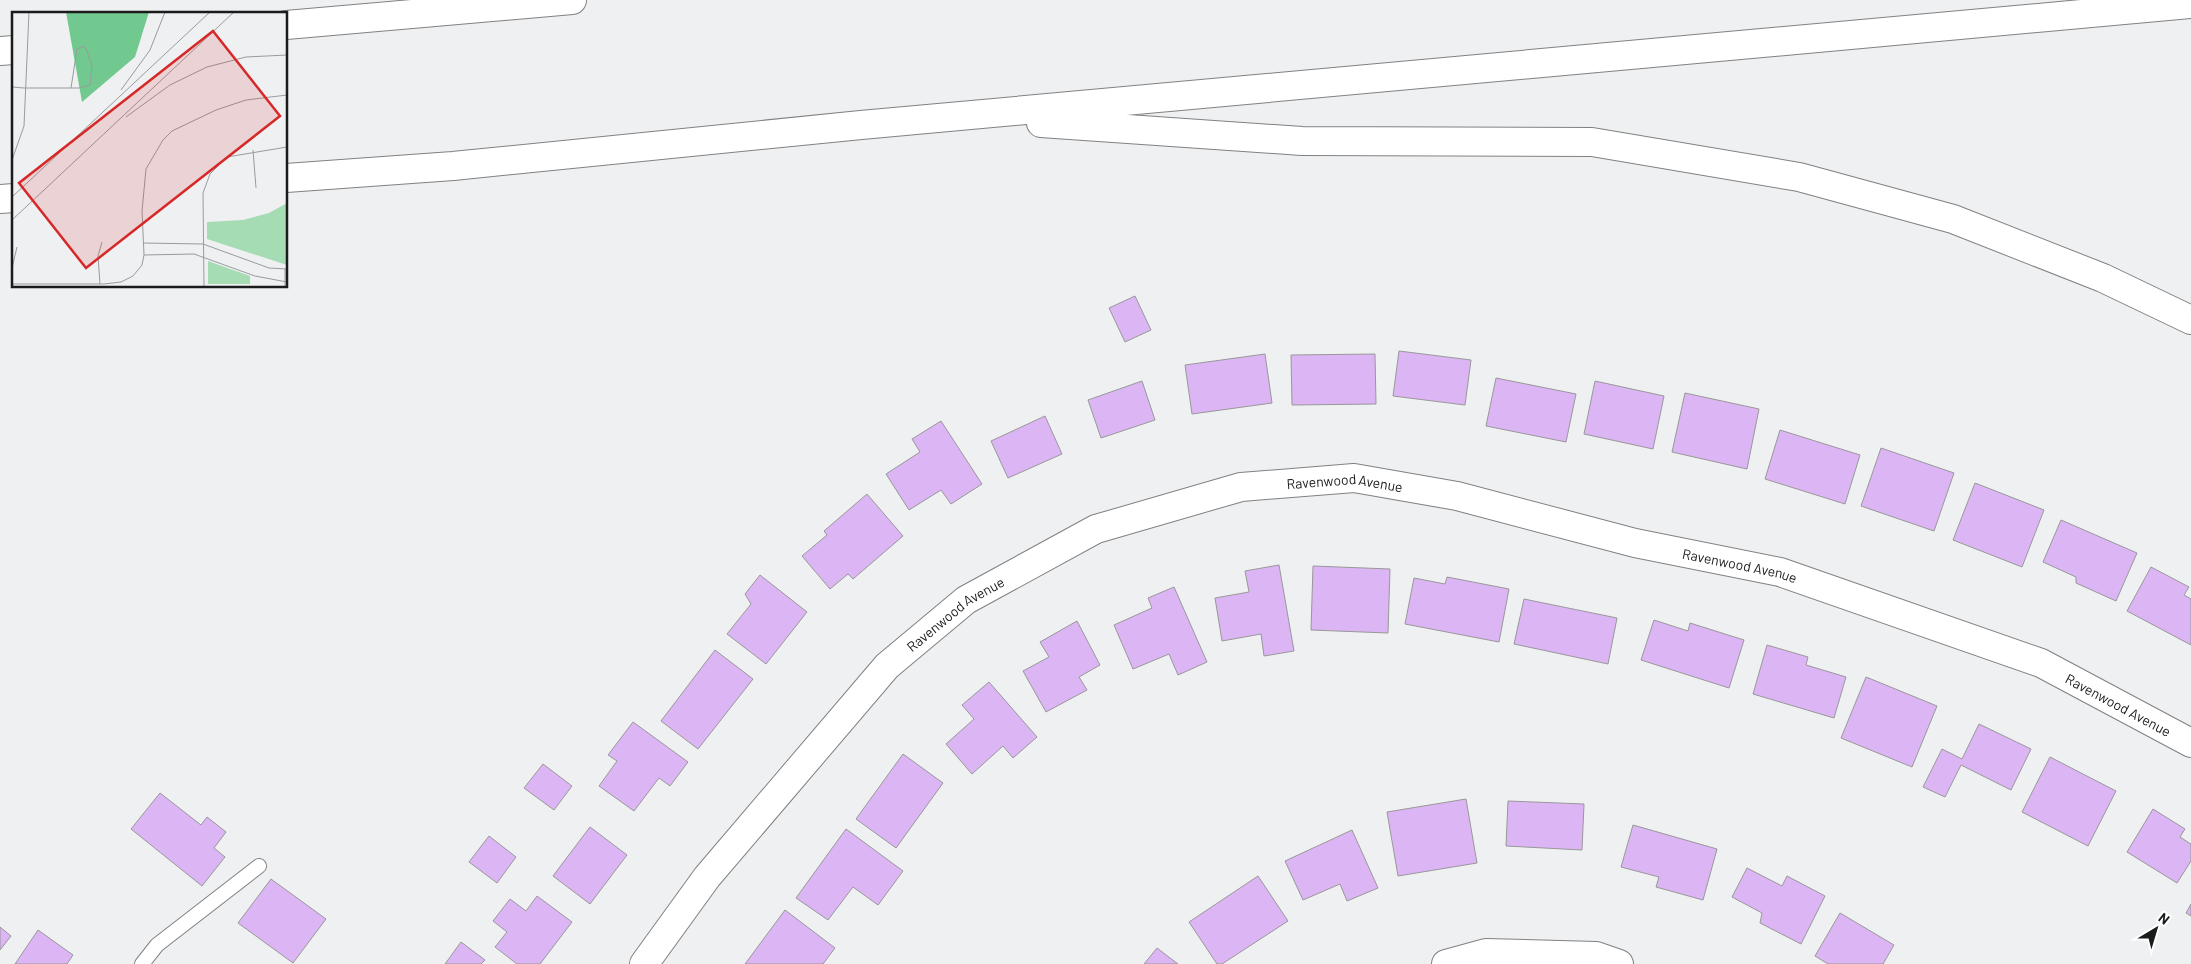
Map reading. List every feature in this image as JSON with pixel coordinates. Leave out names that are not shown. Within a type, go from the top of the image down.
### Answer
[{"type":"main road","points":[[288,25],[572,0]]},
{"type":"main road","points":[[288,178],[453,166],[861,125],[2191,4]]},
{"type":"main road","points":[[960,117],[1302,141],[1592,142],[1612,145],[1799,177],[1953,219],[2103,278],[2191,320]]},
{"type":"main road","name":"Ravenwood Avenue","points":[[644,964],[707,877],[887,666],[966,600],[1096,529],[1241,488],[1354,478],[1457,496],[1635,543],[1780,572],[2041,663],[2191,743]]},
{"type":"main road","points":[[1446,964],[1486,953],[1596,956],[1619,964]]},
{"type":"lane","points":[[142,964],[158,945],[259,866]]},
{"type":"building","points":[[1135,296],[1151,330],[1125,342],[1109,308]]},
{"type":"building","points":[[1399,351],[1471,360],[1465,405],[1393,396]]},
{"type":"building","points":[[1265,354],[1272,403],[1192,414],[1185,365]]},
{"type":"building","points":[[1375,354],[1376,404],[1292,405],[1291,355]]},
{"type":"building","points":[[1496,378],[1576,394],[1566,442],[1486,426]]},
{"type":"building","points":[[1142,381],[1155,420],[1101,438],[1088,400]]},
{"type":"building","points":[[1595,381],[1664,396],[1653,449],[1584,434]]},
{"type":"building","points":[[1685,393],[1759,409],[1747,469],[1672,452]]},
{"type":"building","points":[[1045,416],[1062,454],[1008,478],[991,441]]},
{"type":"building","points":[[941,421],[982,484],[951,504],[941,490],[909,510],[886,474],[920,452],[912,439]]},
{"type":"building","points":[[1780,430],[1860,455],[1845,504],[1765,479]]},
{"type":"building","points":[[1881,448],[1954,473],[1934,531],[1861,506]]},
{"type":"building","points":[[1975,483],[2044,510],[2022,567],[1953,540]]},
{"type":"building","points":[[867,494],[903,536],[853,579],[848,574],[830,589],[802,556],[827,535],[824,531]]},
{"type":"building","points":[[2061,520],[2137,553],[2116,601],[2076,583],[2076,577],[2043,562]]},
{"type":"building","points":[[1279,565],[1294,651],[1264,656],[1261,634],[1222,641],[1215,598],[1249,592],[1245,571]]},
{"type":"building","points":[[1313,566],[1390,569],[1388,633],[1311,630]]},
{"type":"building","points":[[2151,567],[2189,587],[2184,595],[2191,599],[2191,645],[2127,611]]},
{"type":"building","points":[[760,575],[807,612],[766,664],[727,634],[751,604],[745,594]]},
{"type":"building","points":[[1447,577],[1509,589],[1499,642],[1405,624],[1414,578],[1445,584]]},
{"type":"building","points":[[1174,587],[1207,662],[1178,675],[1169,654],[1133,669],[1114,625],[1152,608],[1148,598]]},
{"type":"building","points":[[1524,599],[1617,618],[1608,664],[1514,644]]},
{"type":"building","points":[[1654,620],[1688,631],[1690,623],[1744,640],[1729,688],[1641,660]]},
{"type":"building","points":[[1077,621],[1100,665],[1079,677],[1087,690],[1046,712],[1023,671],[1049,657],[1040,642]]},
{"type":"building","points":[[1767,645],[1808,657],[1806,665],[1846,677],[1834,718],[1753,694]]},
{"type":"building","points":[[715,650],[753,679],[698,749],[661,721]]},
{"type":"building","points":[[1866,677],[1937,706],[1912,767],[1841,738]]},
{"type":"building","points":[[989,682],[1037,737],[1013,758],[1003,746],[972,774],[946,744],[974,719],[962,705]]},
{"type":"building","points":[[633,722],[688,762],[670,786],[659,778],[634,811],[599,786],[617,761],[608,755]]},
{"type":"building","points":[[1979,724],[2031,749],[2011,790],[1961,765],[1945,797],[1923,787],[1942,749],[1962,759]]},
{"type":"building","points":[[903,754],[943,783],[896,848],[856,819]]},
{"type":"building","points":[[2050,757],[2116,791],[2088,846],[2022,812]]},
{"type":"building","points":[[543,764],[572,786],[554,810],[524,788]]},
{"type":"building","points":[[160,793],[201,825],[207,817],[226,832],[214,848],[225,857],[202,886],[131,829]]},
{"type":"building","points":[[1466,799],[1477,863],[1398,876],[1387,812]]},
{"type":"building","points":[[1508,801],[1584,804],[1582,850],[1506,846]]},
{"type":"building","points":[[2153,809],[2185,829],[2180,837],[2191,844],[2191,861],[2177,883],[2127,852]]},
{"type":"building","points":[[1633,825],[1717,849],[1703,900],[1656,887],[1659,877],[1621,867]]},
{"type":"building","points":[[590,827],[627,855],[590,904],[553,876]]},
{"type":"building","points":[[846,829],[903,871],[878,905],[853,887],[828,920],[796,898]]},
{"type":"building","points":[[1352,830],[1378,888],[1347,901],[1340,884],[1303,900],[1285,861]]},
{"type":"building","points":[[489,836],[516,857],[497,883],[469,862]]},
{"type":"building","points":[[1747,868],[1782,886],[1787,876],[1825,896],[1801,944],[1760,923],[1762,913],[1732,897]]},
{"type":"building","points":[[1258,876],[1288,921],[1222,964],[1217,964],[1189,922]]},
{"type":"building","points":[[271,879],[326,919],[293,963],[238,923]]},
{"type":"building","points":[[537,896],[572,922],[540,964],[517,964],[495,947],[507,932],[493,921],[510,899],[526,911]]},
{"type":"building","points":[[2191,904],[2191,916],[2186,913]]},
{"type":"building","points":[[785,910],[835,948],[823,964],[745,964]]},
{"type":"building","points":[[1840,913],[1894,945],[1883,964],[1828,964],[1815,956]]},
{"type":"building","points":[[0,927],[11,936],[0,950]]},
{"type":"building","points":[[38,930],[73,955],[67,964],[15,964]]},
{"type":"building","points":[[461,942],[485,960],[481,964],[445,964]]},
{"type":"building","points":[[1157,948],[1178,964],[1144,964]]}]
